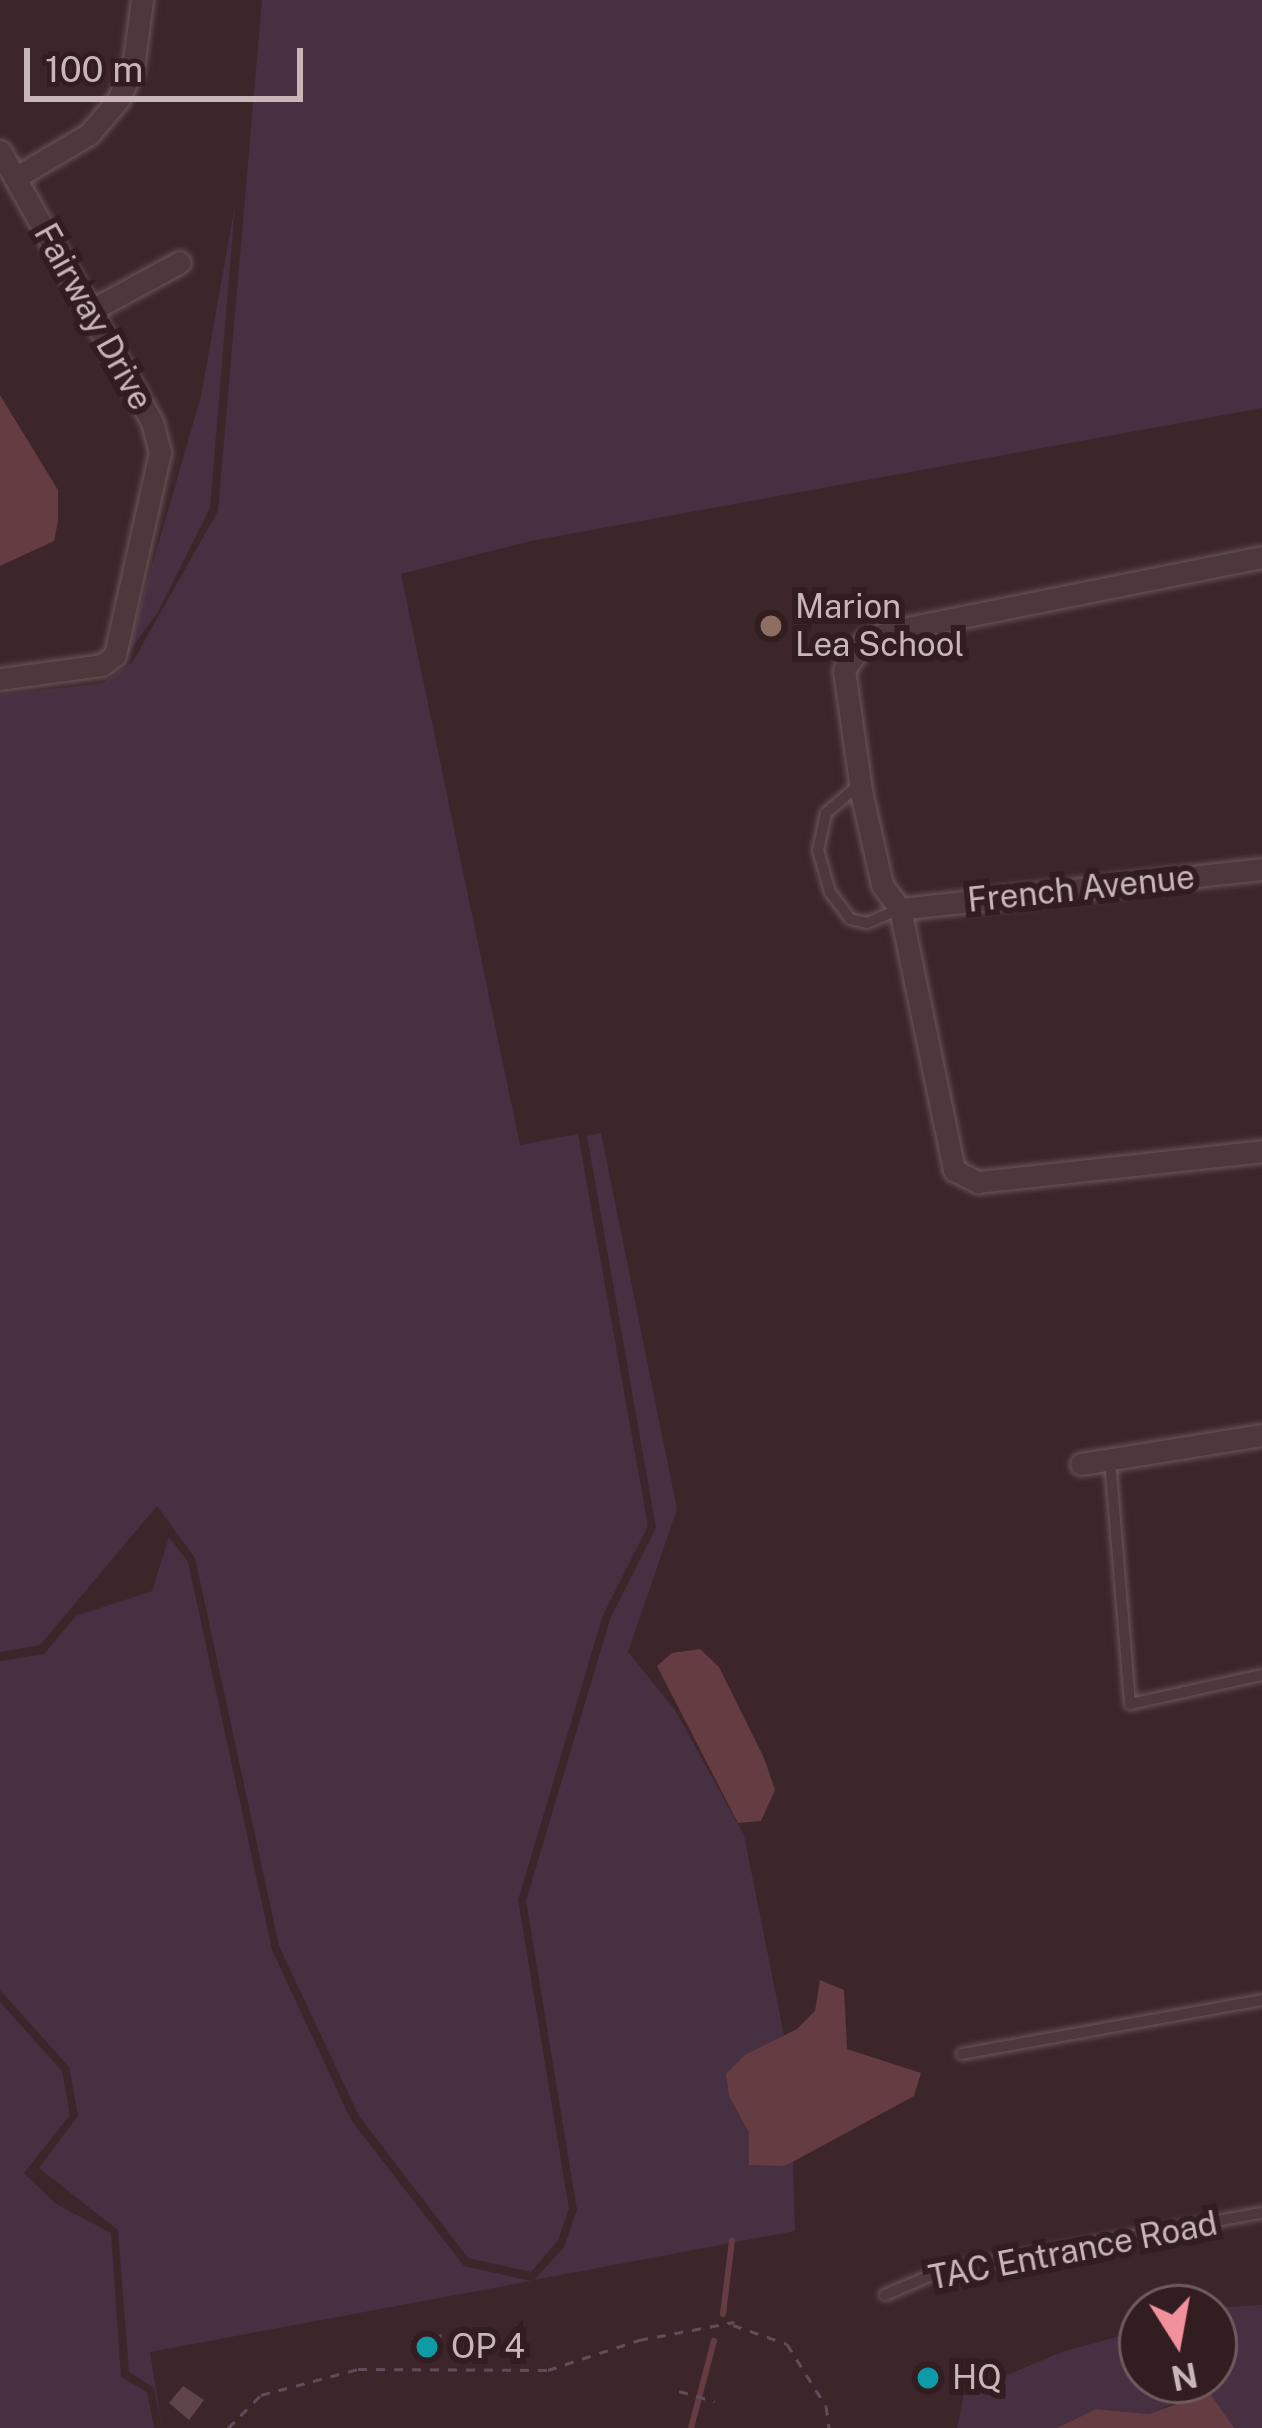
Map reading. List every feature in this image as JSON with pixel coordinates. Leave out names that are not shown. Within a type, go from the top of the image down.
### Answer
[{"type":"street","points":[[15,178],[89,134],[118,100],[133,68],[142,0]]},
{"type":"street","name":"Fairway Drive","points":[[0,151],[152,422],[160,452],[122,643],[102,664],[0,679]]},
{"type":"street","points":[[90,311],[180,262]]},
{"type":"street","points":[[1262,557],[898,630],[860,645],[844,670],[860,784],[882,885],[900,909],[946,1156],[964,1178],[1262,1151]]},
{"type":"street","name":"French Avenue","points":[[900,909],[1262,869]]},
{"type":"street","points":[[1081,1464],[1262,1435]]},
{"type":"lane","points":[[860,784],[826,813],[818,850],[830,892],[850,919],[867,923],[900,909]]},
{"type":"lane","points":[[1109,1460],[1130,1704],[1262,1675]]},
{"type":"lane","points":[[962,2054],[1262,2000]]},
{"type":"lane","name":"TAC Entrance Road","points":[[885,2295],[939,2272],[1262,2213]]},
{"type":"path","points":[[228,2428],[260,2395],[358,2369],[548,2370],[639,2340],[731,2323],[787,2344],[826,2405],[829,2428]]},
{"type":"path","points":[[679,2391],[715,2401]]},
{"type":"shaded area","points":[[262,0],[1262,0],[1262,408],[531,541],[401,574],[520,1145],[578,1134],[648,1526],[603,1615],[518,1900],[569,2209],[558,2240],[531,2272],[468,2258],[359,2116],[279,1946],[195,1558],[157,1506],[40,1645],[0,1652],[0,695],[103,683],[132,663],[218,511]]},
{"type":"shaded area","points":[[235,205],[210,508],[158,612],[126,656],[201,396]]},
{"type":"shaded area","points":[[0,395],[58,490],[58,521],[54,541],[0,566]]},
{"type":"shaded area","points":[[601,1133],[677,1509],[628,1652],[675,1710],[744,1835],[784,2035],[727,2073],[729,2096],[749,2133],[785,2166],[793,2161],[795,2231],[534,2280],[564,2247],[577,2210],[526,1901],[610,1619],[656,1528],[587,1136]]},
{"type":"shaded area","points":[[169,1537],[188,1562],[272,1950],[351,2120],[464,2266],[531,2281],[150,2352],[162,2428],[154,2388],[129,2372],[118,2230],[39,2168],[78,2116],[69,2067],[0,1990],[0,1661],[44,1654],[76,1616],[152,1591]]},
{"type":"shaded area","points":[[700,1649],[719,1667],[764,1758],[775,1790],[761,1821],[738,1823],[657,1666],[672,1653]]},
{"type":"shaded area","points":[[820,1980],[844,1990],[847,2049],[921,2073],[914,2096],[785,2166],[749,2165],[749,2133],[729,2096],[726,2074],[745,2055],[797,2029],[815,2011]]},
{"type":"shaded area","points":[[0,2002],[62,2071],[70,2115],[24,2173],[56,2204],[111,2233],[121,2377],[147,2392],[154,2428],[0,2428]]},
{"type":"shaded area","points":[[1262,2305],[1262,2428],[1234,2428],[1199,2404],[1238,2404],[1238,2306]]},
{"type":"shaded area","points":[[1118,2337],[1118,2404],[1173,2404],[1149,2414],[1096,2409],[1057,2428],[957,2428],[964,2393],[1062,2352]]},
{"type":"shaded area","points":[[1176,2404],[1217,2404],[1234,2428],[1057,2428],[1096,2409],[1149,2414]]},
{"type":"building","name":"OP 4","points":[[442,2334],[440,2356],[414,2357],[412,2338]]},
{"type":"building","points":[[183,2386],[204,2400],[189,2420],[169,2403]]},
{"type":"waterway","points":[[723,2314],[732,2241]]},
{"type":"waterway","points":[[691,2428],[714,2341]]},
{"type":"place","name":"Marion Lea School","points":[[771,626]]},
{"type":"place","name":"OP 4","points":[[427,2347]]},
{"type":"place","name":"HQ","points":[[928,2378]]}]
